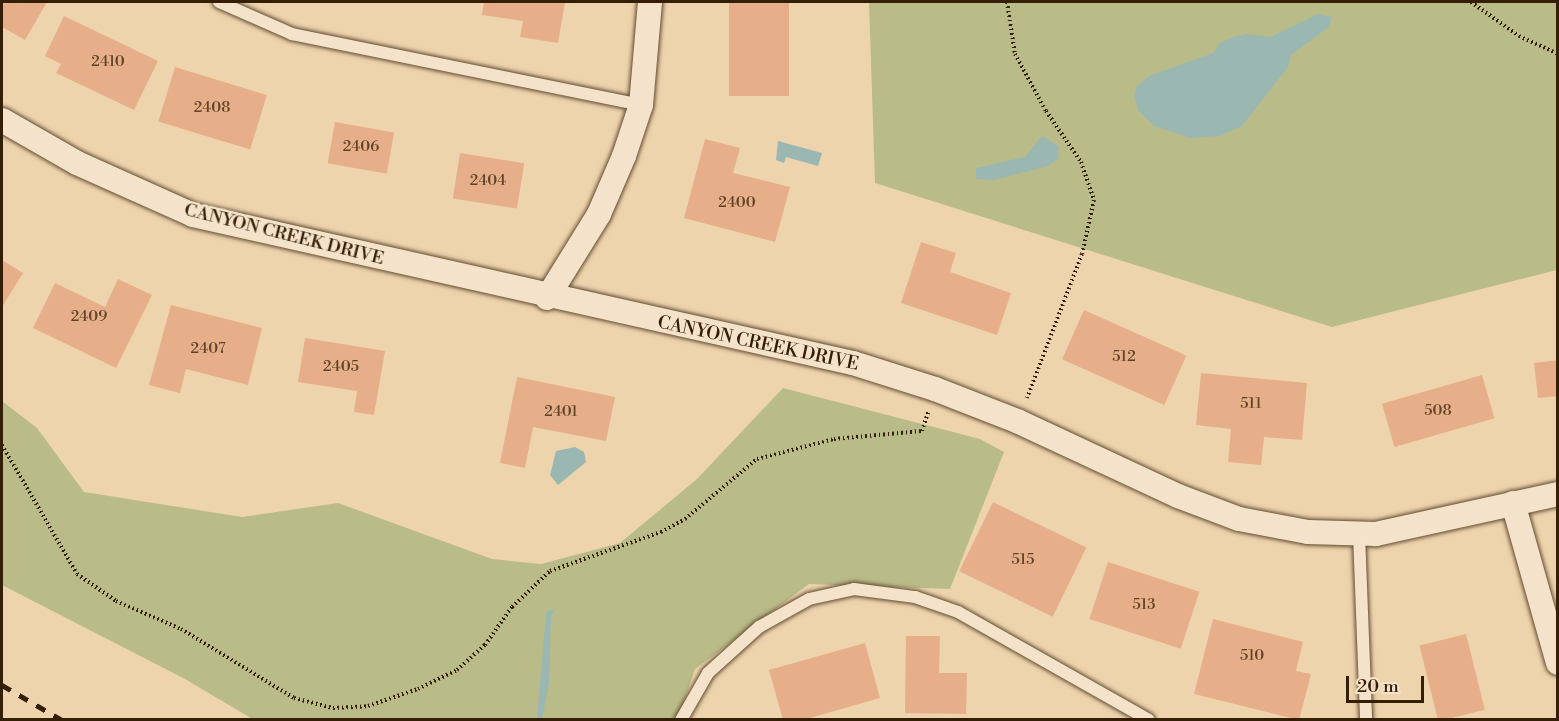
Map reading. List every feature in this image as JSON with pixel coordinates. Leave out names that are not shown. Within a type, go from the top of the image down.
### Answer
[{"type":"street","points":[[547,298],[599,213],[641,105],[650,2]]},
{"type":"street","name":"CANYON CREEK DRIVE","points":[[2,120],[77,163],[193,215],[547,298],[853,363],[935,389],[1017,421],[1178,496],[1239,519],[1308,532],[1376,534],[1557,494]]},
{"type":"street","name":"CANYON CREEK DRIVE","points":[[1513,503],[1557,486]]},
{"type":"street","points":[[1513,503],[1557,663]]},
{"type":"lane","points":[[219,2],[292,34],[641,105]]},
{"type":"lane","points":[[1359,534],[1366,720]]},
{"type":"lane","points":[[681,720],[708,673],[759,627],[809,599],[854,589],[915,597],[958,612],[1149,720]]},
{"type":"path","points":[[1007,2],[1016,54],[1046,111],[1081,162],[1094,200],[1082,254],[1017,421]]},
{"type":"path","points":[[1471,2],[1519,36],[1557,54]]},
{"type":"path","points":[[2,444],[77,574],[116,601],[181,630],[294,698],[344,707],[388,699],[457,670],[485,645],[512,608],[550,571],[662,532],[685,519],[757,459],[834,438],[922,431],[935,389]]},
{"type":"green space","points":[[869,2],[1557,2],[1557,270],[1332,327],[875,183]]},
{"type":"green space","points":[[783,388],[980,439],[1004,452],[950,589],[809,584],[695,669],[678,719],[254,720],[185,679],[2,585],[2,401],[37,428],[84,492],[242,517],[338,503],[492,559],[541,564],[620,543],[697,479]]},
{"type":"water","points":[[1318,14],[1332,17],[1329,27],[1291,55],[1288,67],[1242,126],[1220,136],[1190,138],[1154,126],[1138,110],[1134,96],[1137,86],[1149,76],[1213,53],[1220,43],[1233,37],[1247,34],[1270,37]]},
{"type":"water","points":[[1042,136],[1059,147],[1058,159],[1048,166],[994,180],[976,179],[976,168],[1025,157]]},
{"type":"water","points":[[778,141],[822,153],[818,166],[786,157],[784,163],[776,160]]},
{"type":"water","points":[[575,447],[584,452],[586,462],[558,485],[550,475],[556,451]]},
{"type":"water","points":[[555,608],[551,617],[549,683],[542,719],[537,719],[546,613]]},
{"type":"building","points":[[2,2],[47,2],[25,40],[2,27]]},
{"type":"building","points":[[484,2],[565,2],[558,43],[520,37],[523,21],[482,15]]},
{"type":"building","points":[[729,2],[789,2],[789,96],[729,96]]},
{"type":"building","points":[[64,16],[158,61],[134,110],[56,73],[61,64],[45,56]]},
{"type":"building","points":[[175,67],[267,95],[250,150],[158,122]]},
{"type":"building","points":[[335,122],[394,132],[387,174],[328,163]]},
{"type":"building","points":[[705,139],[740,148],[733,173],[790,187],[775,242],[684,218]]},
{"type":"building","points":[[460,153],[524,163],[517,209],[453,198]]},
{"type":"building","points":[[921,242],[956,253],[950,272],[1011,293],[997,335],[901,303]]},
{"type":"building","points":[[2,260],[23,273],[2,307]]},
{"type":"building","points":[[118,279],[152,295],[116,368],[33,328],[55,283],[105,307]]},
{"type":"building","points":[[171,305],[262,328],[248,385],[186,369],[180,393],[149,385]]},
{"type":"building","points":[[1084,310],[1186,356],[1164,405],[1062,359]]},
{"type":"building","points":[[305,338],[385,351],[374,415],[354,412],[357,391],[298,382]]},
{"type":"building","points":[[1558,360],[1558,396],[1538,398],[1534,363]]},
{"type":"building","points":[[1201,373],[1307,383],[1302,440],[1264,437],[1261,465],[1228,462],[1231,429],[1196,425]]},
{"type":"building","points":[[1482,375],[1494,418],[1394,447],[1382,404]]},
{"type":"building","points":[[517,377],[615,397],[606,441],[533,427],[525,468],[500,463]]},
{"type":"building","points":[[993,502],[1086,548],[1053,617],[959,571]]},
{"type":"building","points":[[1108,562],[1199,592],[1181,649],[1089,619]]},
{"type":"building","points":[[1213,619],[1303,642],[1296,671],[1311,674],[1299,720],[1194,694]]},
{"type":"building","points":[[1466,634],[1485,710],[1438,720],[1419,646]]},
{"type":"building","points":[[906,636],[940,636],[939,673],[967,673],[966,714],[905,713]]},
{"type":"building","points":[[865,643],[880,698],[803,720],[783,720],[769,670]]},
{"type":"railway","points":[[2,685],[62,720]]}]
